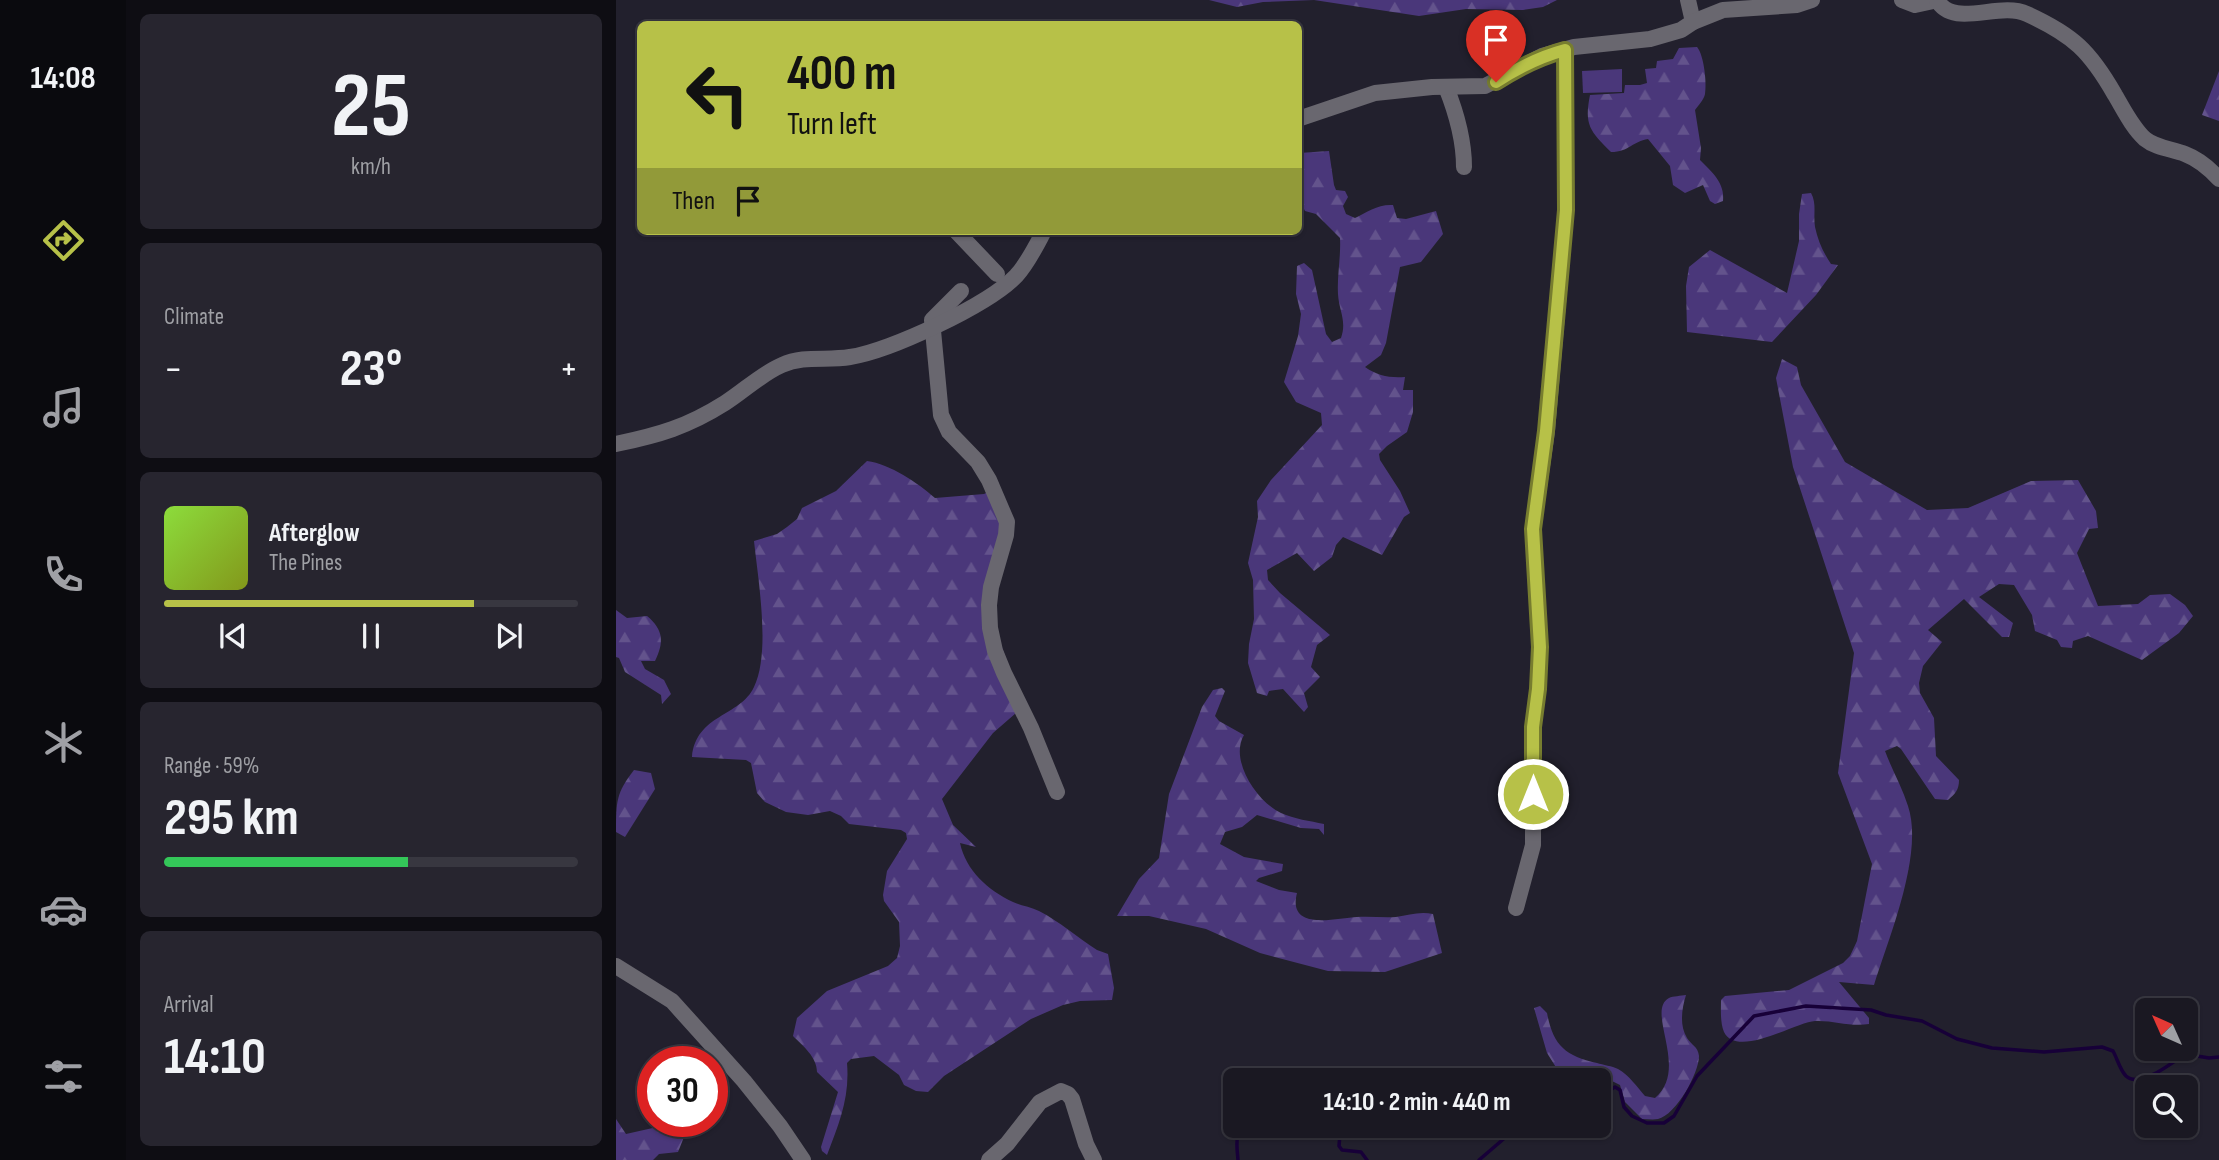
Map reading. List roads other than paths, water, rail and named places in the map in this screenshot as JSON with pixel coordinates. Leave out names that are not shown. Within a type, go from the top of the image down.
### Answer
[{"type":"street","points":[[1688,0],[1693,22]]},
{"type":"street","points":[[1302,118],[1375,93],[1485,86],[1542,56],[1565,50],[1650,39],[1681,30],[1732,4],[1797,5],[1812,0]]},
{"type":"street","points":[[1902,0],[1915,5],[1937,0],[1945,10],[1965,15],[1995,9],[2019,11],[2069,37],[2087,52],[2136,130],[2148,142],[2186,155],[2219,179]]},
{"type":"street","points":[[1516,908],[1532,845],[1533,727],[1540,647],[1533,529],[1548,418],[1566,210],[1565,50]]},
{"type":"street","points":[[1446,87],[1464,151],[1464,167]]},
{"type":"street","points":[[960,235],[997,274]]},
{"type":"street","points":[[616,444],[667,433],[696,420],[785,363],[808,358],[851,357],[905,339],[931,327],[986,299],[1017,275],[1042,235]]},
{"type":"street","points":[[961,291],[932,320],[941,415],[949,432],[984,471],[1007,522],[1006,535],[991,587],[989,628],[1004,673],[1031,728],[1057,792]]},
{"type":"street","points":[[616,966],[672,1001],[744,1081],[803,1160]]},
{"type":"street","points":[[989,1160],[1012,1138],[1040,1102],[1061,1091],[1068,1094],[1072,1100],[1094,1160]]},
{"type":"waterway","points":[[1611,1089],[1615,1087],[1620,1090],[1624,1107],[1632,1116],[1647,1123],[1664,1123],[1674,1116],[1697,1076],[1754,1016],[1806,1006],[1871,1010],[1922,1021],[1957,1039],[1992,1048],[2044,1052],[2102,1047],[2113,1051],[2126,1076],[2132,1079],[2148,1077],[2185,1054],[2219,1057]]},
{"type":"waterway","points":[[1238,1138],[1238,1160]]},
{"type":"waterway","points":[[1340,1138],[1339,1146],[1342,1150],[1361,1152],[1367,1160]]},
{"type":"waterway","points":[[1479,1160],[1505,1138]]}]
